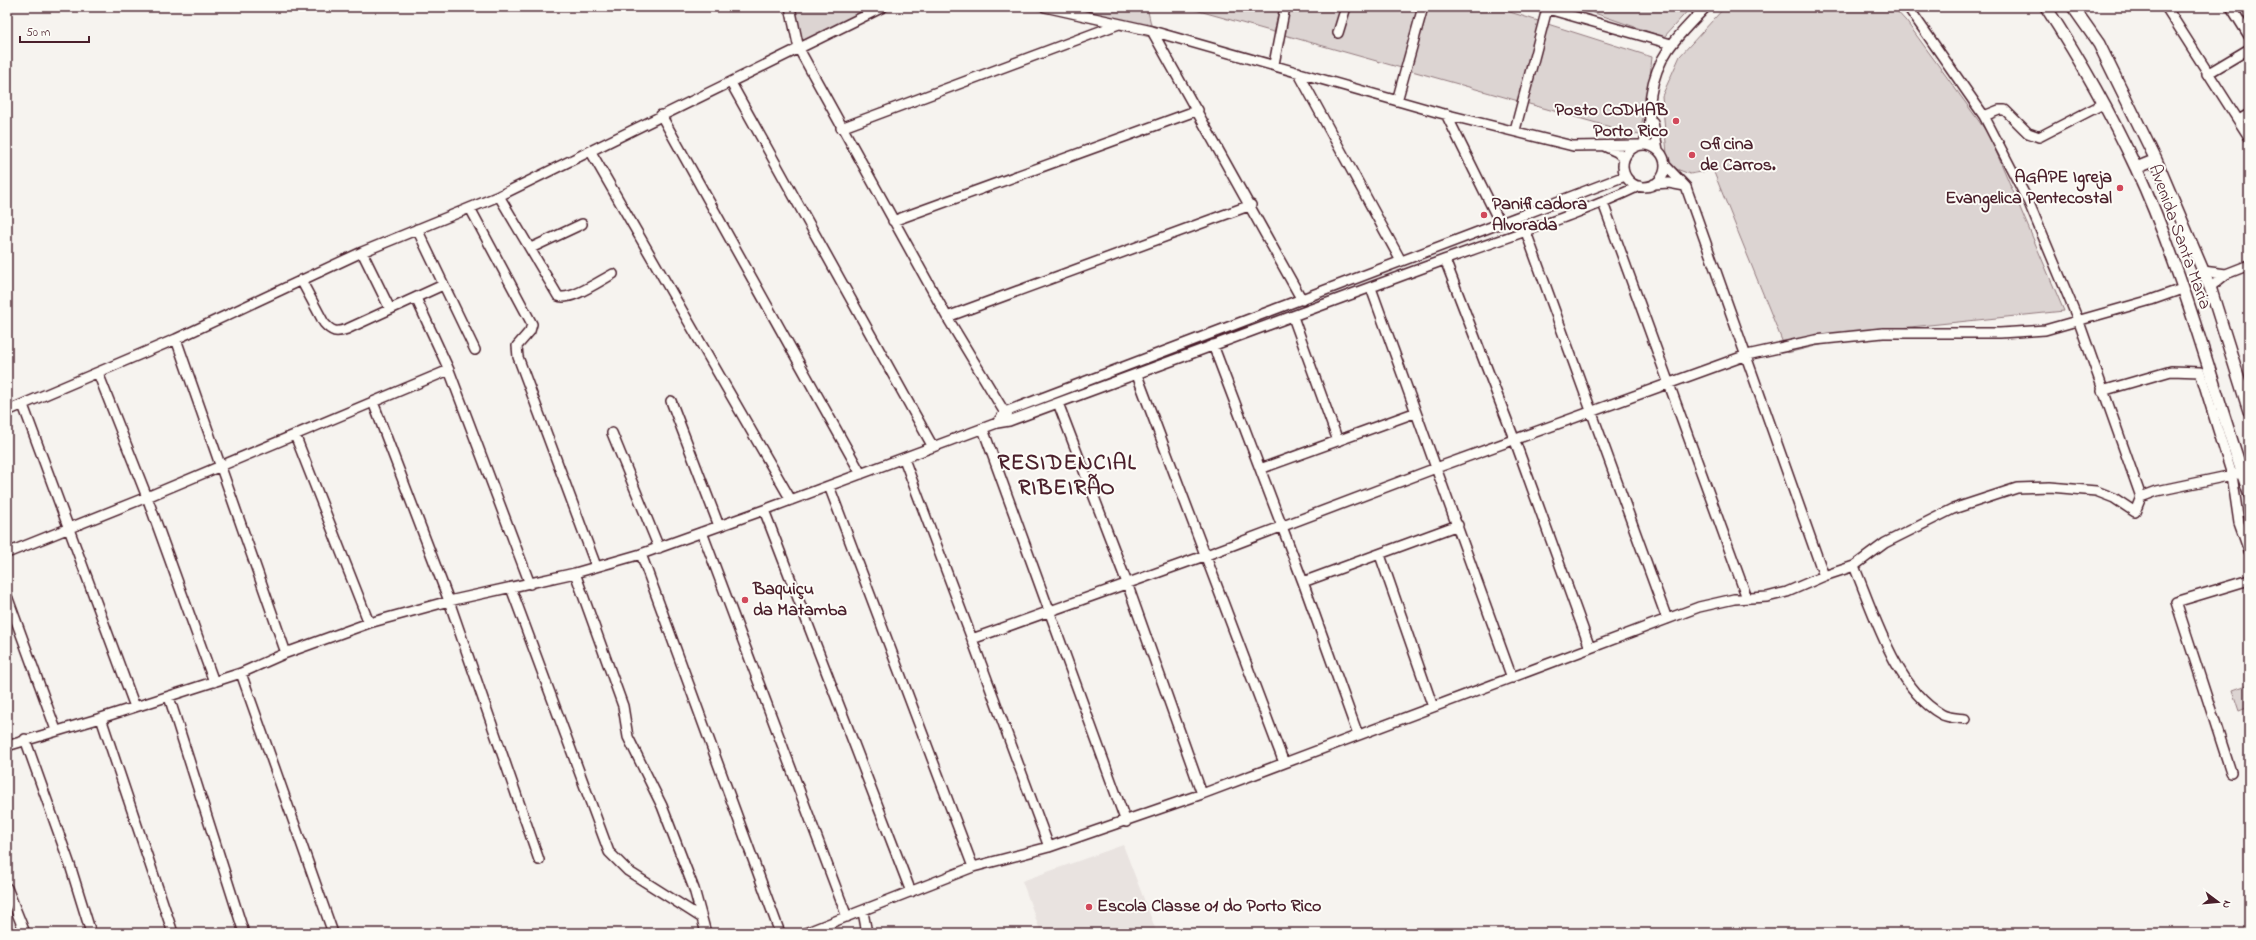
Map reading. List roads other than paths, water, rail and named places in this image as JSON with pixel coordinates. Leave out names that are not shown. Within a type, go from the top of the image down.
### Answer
[{"type":"main road","name":"Avenida Santa Maria","points":[[2046,7],[2078,55],[2136,168],[2182,289],[2237,474],[2249,493]]},
{"type":"main road","name":"Avenida Santa Maria","points":[[2072,7],[2099,44],[2156,160],[2210,287],[2249,411]]},
{"type":"main road","points":[[2136,168],[2156,160]]},
{"type":"street","points":[[790,7],[799,49],[893,221],[1007,416]]},
{"type":"street","points":[[7,411],[176,339],[362,252],[499,196],[883,7]]},
{"type":"street","points":[[1045,7],[1152,31],[1274,64],[1397,101],[1573,146],[1604,146],[1615,144],[1640,145],[1651,146],[1658,150]]},
{"type":"street","points":[[1274,64],[1285,7]]},
{"type":"street","points":[[1338,33],[1346,7]]},
{"type":"street","points":[[1397,101],[1423,7]]},
{"type":"street","points":[[1624,158],[1648,137],[1650,95],[1659,64],[1671,44],[1706,7]]},
{"type":"street","points":[[805,933],[863,912],[973,867],[1049,847],[1126,822],[1667,619],[1714,603],[1746,598],[1767,597],[1787,592],[1824,576],[1854,566],[1885,544],[1953,509],[2017,488],[2050,487],[2096,491],[2114,498],[2135,512],[2141,497],[2079,322],[2029,203],[1984,116],[1908,7]]},
{"type":"street","points":[[2166,7],[2207,74],[2240,120],[2249,137]]},
{"type":"street","points":[[2231,7],[2249,36]]},
{"type":"street","points":[[1515,130],[1544,8],[1671,44]]},
{"type":"street","points":[[841,128],[1119,24]]},
{"type":"street","points":[[1152,31],[1251,205],[1302,300]]},
{"type":"street","points":[[2207,74],[2249,49]]},
{"type":"street","points":[[1298,72],[1401,261]]},
{"type":"street","points":[[731,83],[933,447]]},
{"type":"street","points":[[1984,116],[1999,110],[2005,110],[2028,133],[2039,137],[2103,104]]},
{"type":"street","points":[[1650,107],[1658,150],[1665,165],[1686,187],[1747,355],[1824,576]]},
{"type":"street","points":[[893,221],[1198,110]]},
{"type":"street","points":[[1446,114],[1500,224]]},
{"type":"street","points":[[2240,120],[2249,114]]},
{"type":"street","points":[[662,115],[861,474]]},
{"type":"street","points":[[1604,146],[1617,152],[1624,158],[1625,176],[1630,182],[1640,186]]},
{"type":"street","points":[[591,152],[791,500]]},
{"type":"street","points":[[1654,184],[1660,179],[1665,165]]},
{"type":"street","points":[[7,746],[56,730],[102,718],[241,673],[286,652],[369,622],[449,601],[575,573],[659,548],[982,429],[997,423],[1007,416],[1401,261],[1625,176]]},
{"type":"street","points":[[1007,416],[1058,403],[1137,375],[1213,345],[1603,204],[1640,186],[1670,183],[1686,187]]},
{"type":"street","points":[[499,196],[560,297],[574,295],[613,274]]},
{"type":"street","points":[[1603,204],[1746,598]]},
{"type":"street","points":[[948,317],[1251,205]]},
{"type":"street","points":[[470,208],[532,324],[530,331],[517,346],[518,357],[596,566]]},
{"type":"street","points":[[531,248],[582,224]]},
{"type":"street","points":[[417,229],[475,350]]},
{"type":"street","points":[[1526,232],[1593,412],[1667,619]]},
{"type":"street","points":[[362,252],[390,309]]},
{"type":"street","points":[[1445,260],[1515,441],[1590,648]]},
{"type":"street","points":[[2210,287],[2226,274],[2249,265]]},
{"type":"street","points":[[2203,271],[2226,274]]},
{"type":"street","points":[[301,280],[324,323],[333,331],[347,329],[443,285]]},
{"type":"street","points":[[1370,288],[1414,413],[1458,525],[1512,678]]},
{"type":"street","points":[[972,639],[1204,556],[1436,468],[1515,441],[1747,355],[1823,339],[1883,333],[2028,332],[2079,322],[2182,289]]},
{"type":"street","points":[[416,298],[449,370],[530,584]]},
{"type":"street","points":[[1293,316],[1338,441]]},
{"type":"street","points":[[176,339],[222,466],[286,652]]},
{"type":"street","points":[[1213,345],[1303,582],[1358,735]]},
{"type":"street","points":[[7,553],[147,498],[449,370]]},
{"type":"street","points":[[2102,390],[2171,371],[2200,372],[2237,474],[2239,524],[2249,551]]},
{"type":"street","points":[[98,373],[147,498],[214,682]]},
{"type":"street","points":[[1137,375],[1204,556],[1284,763]]},
{"type":"street","points":[[671,400],[719,526]]},
{"type":"street","points":[[374,402],[449,601],[539,860]]},
{"type":"street","points":[[1058,403],[1127,583],[1202,794]]},
{"type":"street","points":[[24,405],[135,707]]},
{"type":"street","points":[[1260,469],[1414,413]]},
{"type":"street","points":[[982,429],[1050,611],[1126,822]]},
{"type":"street","points":[[612,433],[659,548]]},
{"type":"street","points":[[295,435],[369,622]]},
{"type":"street","points":[[904,459],[1049,847]]},
{"type":"street","points":[[2141,497],[2157,491],[2237,474]]},
{"type":"street","points":[[829,486],[973,867]]},
{"type":"street","points":[[764,510],[911,892]]},
{"type":"street","points":[[1303,582],[1380,555],[1458,525]]},
{"type":"street","points":[[702,532],[847,917]]},
{"type":"street","points":[[641,554],[780,933]]},
{"type":"street","points":[[1380,555],[1433,707]]},
{"type":"street","points":[[1854,566],[1890,649],[1914,689],[1942,715],[1965,719]]},
{"type":"street","points":[[575,573],[623,706],[628,737],[662,806],[694,889],[706,933]]},
{"type":"street","points":[[2231,772],[2176,602],[2249,580]]},
{"type":"street","points":[[511,588],[609,852],[619,863],[635,876],[702,918]]},
{"type":"street","points":[[7,596],[56,730]]},
{"type":"street","points":[[241,673],[333,933]]},
{"type":"street","points":[[169,697],[244,933]]},
{"type":"street","points":[[102,718],[173,933]]},
{"type":"street","points":[[26,739],[70,865],[91,933]]},
{"type":"street","points":[[7,888],[25,933]]},
{"type":"street","points":[[863,912],[867,933]]},
{"type":"place","name":"Posto CODHAB Porto Rico","points":[[1676,121]]},
{"type":"place","name":"Oficina de Carros.","points":[[1692,155]]},
{"type":"place","name":"AGAPE Igreja Evangelica Pentecostal","points":[[2120,188]]},
{"type":"place","name":"Panificadora Alvorada","points":[[1484,215]]},
{"type":"place","name":"Baquiçu da Matamba","points":[[745,600]]},
{"type":"place","name":"Escola Classe 01 do Porto Rico","points":[[1089,907]]},
{"type":"district","name":"RESIDENCIAL RIBEIRÃO","points":[[1067,476]]}]
